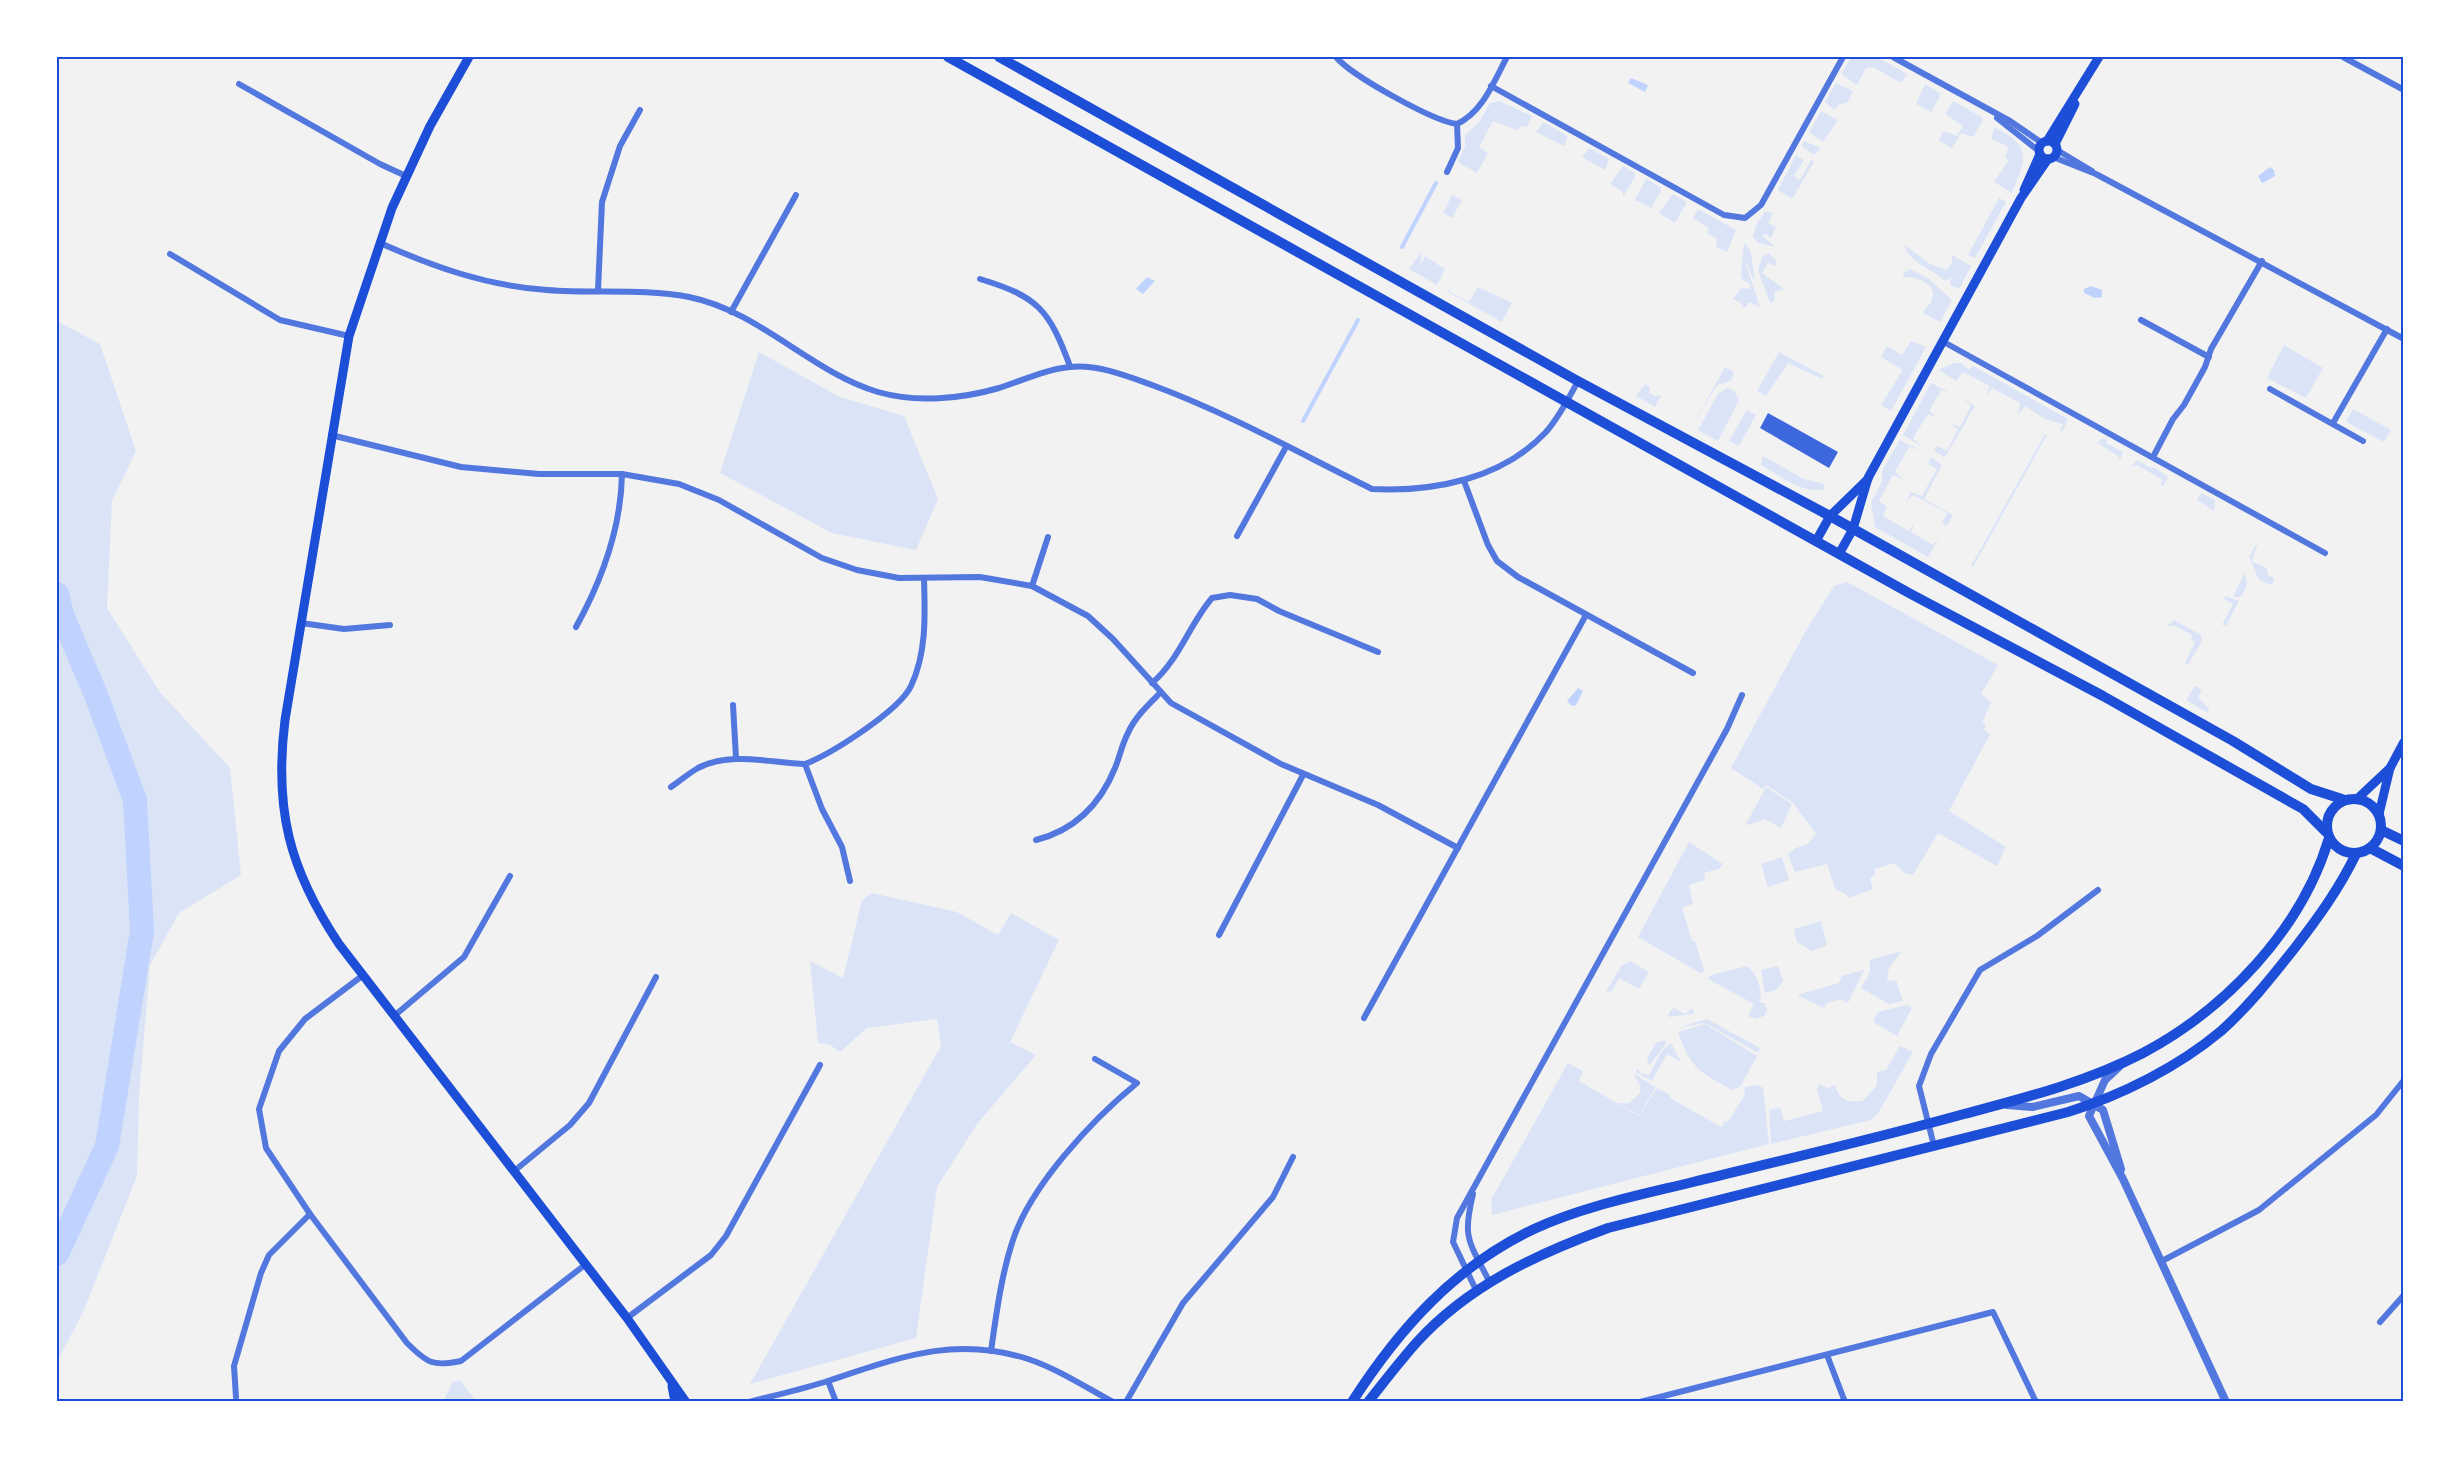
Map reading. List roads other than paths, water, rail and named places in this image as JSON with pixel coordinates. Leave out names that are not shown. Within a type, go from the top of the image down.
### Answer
[{"type":"main road","points":[[469,57],[430,126],[406,176],[380,243],[349,336],[331,435],[281,756],[280,784],[286,832],[311,901],[362,976],[586,1264],[686,1402]]},
{"type":"main road","points":[[948,57],[1839,554],[2103,696],[2303,809],[2340,850],[2356,854],[2370,848],[2381,830],[2379,814],[2390,768],[2404,742]]},
{"type":"main road","points":[[999,57],[1578,381],[1830,516],[2233,741],[2312,789],[2345,800]]},
{"type":"main road","points":[[1839,554],[1853,529],[1868,478],[2099,57]]},
{"type":"main road","points":[[1816,541],[1830,516],[1868,478]]},
{"type":"main road","points":[[2357,799],[2390,768]]},
{"type":"main road","points":[[1352,1402],[1391,1344],[1411,1320],[1465,1270],[1533,1230],[1573,1213],[2001,1104],[2061,1086],[2126,1061],[2186,1026],[2234,985],[2259,959],[2292,918],[2320,869],[2328,835],[2328,816],[2338,803],[2357,799],[2373,807],[2379,814]]},
{"type":"main road","points":[[2381,830],[2404,841]]},
{"type":"main road","points":[[2370,848],[2404,866]]},
{"type":"main road","points":[[1368,1402],[1418,1340],[1476,1290],[1550,1249],[1608,1228],[2012,1128],[2093,1104],[2184,1057],[2221,1030],[2263,988],[2326,908],[2340,887],[2356,854]]},
{"type":"main road","points":[[671,1384],[675,1402]]},
{"type":"street","points":[[1336,57],[1347,68],[1366,80],[1439,120],[1457,124],[1468,119],[1478,108],[1507,57]]},
{"type":"street","points":[[1491,86],[1724,216],[1745,218],[1761,205],[1843,57]]},
{"type":"street","points":[[1893,57],[1993,114],[2048,150],[2079,161],[2096,174],[2404,339]]},
{"type":"street","points":[[2343,57],[2404,90]]},
{"type":"street","points":[[238,84],[380,164],[406,176]]},
{"type":"street","points":[[598,290],[602,202],[620,146],[640,110]]},
{"type":"street","points":[[1447,172],[1458,148],[1457,124]]},
{"type":"street","points":[[731,312],[796,195]]},
{"type":"street","points":[[380,243],[437,268],[499,284],[548,291],[598,290],[663,293],[693,298],[731,312],[846,379],[879,392],[917,399],[996,389],[1070,366],[1114,372],[1201,403],[1372,489],[1401,490],[1464,481],[1496,469],[1524,453],[1548,430],[1578,381]]},
{"type":"street","points":[[170,254],[280,320],[349,336]]},
{"type":"street","points":[[2152,458],[2173,419],[2184,405],[2262,261]]},
{"type":"street","points":[[980,279],[1016,290],[1037,305],[1056,328],[1070,366]]},
{"type":"street","points":[[2141,320],[2209,357]]},
{"type":"street","points":[[2333,423],[2386,329]]},
{"type":"street","points":[[1942,341],[2325,553]]},
{"type":"street","points":[[2270,389],[2363,441]]},
{"type":"street","points":[[331,435],[461,467],[539,474],[622,474],[679,484],[709,496],[822,558],[857,570],[899,578],[980,577],[1032,586],[1088,616],[1113,639],[1160,693],[1184,711],[1304,775],[1385,809],[1458,848]]},
{"type":"street","points":[[1237,536],[1286,447]]},
{"type":"street","points":[[576,627],[595,592],[608,556],[620,502],[622,474]]},
{"type":"street","points":[[1464,481],[1484,538],[1497,561],[1518,577],[1693,673]]},
{"type":"street","points":[[1032,586],[1048,537]]},
{"type":"street","points":[[671,787],[698,768],[736,758],[805,764],[829,754],[888,711],[911,687],[926,633],[924,578]]},
{"type":"street","points":[[1152,683],[1167,669],[1199,613],[1212,598],[1230,595],[1257,599],[1279,611],[1378,652]]},
{"type":"street","points":[[1364,1018],[1586,615]]},
{"type":"street","points":[[301,623],[344,629],[390,625]]},
{"type":"street","points":[[1036,840],[1068,830],[1087,813],[1114,770],[1128,732],[1137,717],[1160,693]]},
{"type":"street","points":[[1476,1290],[1465,1270],[1452,1234],[1456,1218],[1727,729],[1742,695]]},
{"type":"street","points":[[733,705],[736,758]]},
{"type":"street","points":[[805,764],[822,809],[842,847],[850,881]]},
{"type":"street","points":[[1219,935],[1304,775]]},
{"type":"street","points":[[394,1016],[464,957],[510,876]]},
{"type":"street","points":[[1934,1146],[1919,1086],[1924,1070],[1980,970],[2037,936],[2098,890]]},
{"type":"street","points":[[362,976],[305,1019],[279,1050],[259,1109],[266,1148],[310,1214],[407,1343],[424,1360],[440,1366],[461,1361],[586,1264]]},
{"type":"street","points":[[513,1172],[570,1125],[589,1102],[656,977]]},
{"type":"street","points":[[991,1351],[1012,1243],[1036,1192],[1110,1106],[1137,1083],[1095,1059]]},
{"type":"street","points":[[2126,1061],[2105,1080],[2089,1116],[2123,1179],[2226,1402]]},
{"type":"street","points":[[627,1318],[711,1255],[726,1236],[820,1065]]},
{"type":"street","points":[[2162,1261],[2259,1210],[2376,1115],[2404,1080]]},
{"type":"street","points":[[2001,1104],[2032,1107],[2079,1096],[2103,1110],[2123,1179]]},
{"type":"street","points":[[1126,1402],[1183,1303],[1273,1197],[1293,1156]]},
{"type":"street","points":[[1476,1185],[1466,1225],[1470,1242],[1489,1281]]},
{"type":"street","points":[[236,1397],[234,1366],[261,1274],[269,1255],[310,1214]]},
{"type":"street","points":[[2380,1322],[2404,1295]]},
{"type":"street","points":[[1640,1402],[1993,1312],[2036,1402]]},
{"type":"street","points":[[749,1402],[828,1381],[899,1356],[951,1348],[991,1351],[1038,1363],[1113,1402]]},
{"type":"street","points":[[1827,1355],[1845,1402]]},
{"type":"street","points":[[828,1381],[836,1402]]},
{"type":"water","points":[[1631,78],[1648,85],[1645,92],[1628,83]]},
{"type":"water","points":[[2270,167],[2274,170],[2275,176],[2262,183],[2258,176]]},
{"type":"water","points":[[1147,277],[1155,281],[1143,294],[1136,289]]},
{"type":"water","points":[[2091,286],[2102,290],[2102,297],[2095,298],[2084,293],[2084,289]]},
{"type":"water","points":[[1578,688],[1583,691],[1576,705],[1572,706],[1567,701]]},
{"type":"waterway","points":[[1402,247],[1436,183]]},
{"type":"waterway","points":[[1303,421],[1358,320]]},
{"type":"waterway","points":[[57,594],[62,615],[96,695],[135,800],[142,931],[107,1146],[57,1254]]}]
